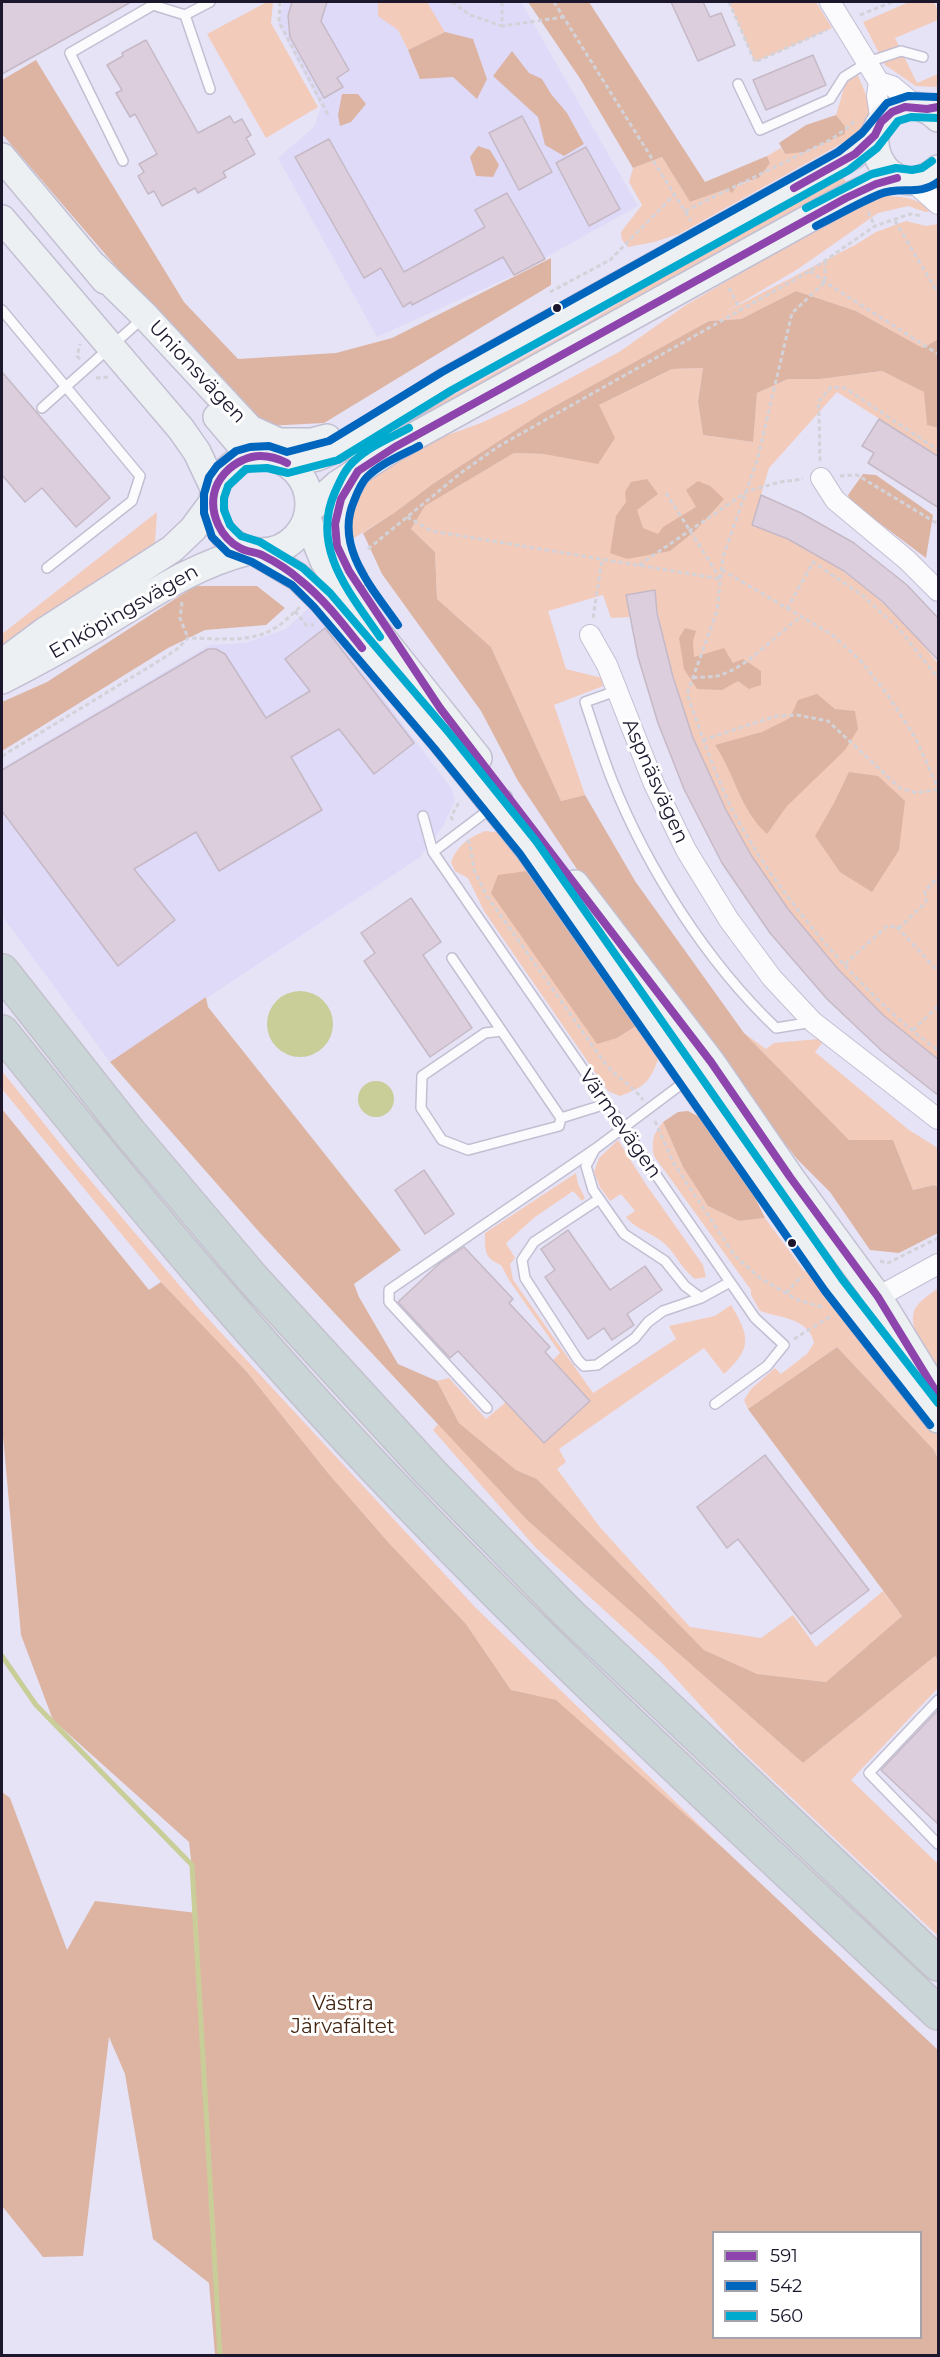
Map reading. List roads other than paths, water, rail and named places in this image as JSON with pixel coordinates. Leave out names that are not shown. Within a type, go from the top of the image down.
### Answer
[{"type":"highway","points":[[2,971],[129,1132],[254,1280],[430,1472],[569,1614],[939,1964]]},
{"type":"highway","points":[[2,1032],[99,1153],[226,1304],[401,1495],[552,1648],[939,2013]]},
{"type":"street","points":[[830,2],[879,82],[872,124],[876,156],[888,172],[905,179],[934,210]]},
{"type":"street","points":[[879,82],[892,86],[930,110]]},
{"type":"street","points":[[287,463],[317,457],[350,443],[447,381],[843,161],[872,124],[892,112],[905,106],[930,110]]},
{"type":"street","name":"Unionsvägen","points":[[2,157],[141,320],[250,457]]},
{"type":"street","points":[[252,552],[267,552],[288,545],[296,538],[308,515],[338,484],[395,447],[846,198],[876,184],[926,178],[939,169]]},
{"type":"street","points":[[2,219],[181,429],[197,452],[214,496],[216,522],[221,531],[235,545],[298,577],[322,600],[500,801],[711,1062],[878,1297],[939,1395]]},
{"type":"street","name":"Unionsvägen","points":[[141,320],[250,429],[279,442],[312,442],[327,438],[447,381]]},
{"type":"street","points":[[214,496],[225,472],[250,457],[269,457],[287,463],[297,472],[305,484],[309,497],[308,515],[317,547],[336,579],[440,708]]},
{"type":"street","points":[[358,471],[341,499],[335,524],[338,546],[349,571],[440,708],[528,848],[689,1078],[843,1312],[939,1419]]},
{"type":"street","points":[[821,477],[835,500],[907,560],[939,591]]},
{"type":"street","name":"Enköpingsvägen","points":[[2,663],[45,630],[172,549],[193,529],[214,496]]},
{"type":"street","name":"Enköpingsvägen","points":[[2,680],[192,580],[226,557],[252,552]]},
{"type":"street","name":"Aspnäsvägen","points":[[590,634],[607,665],[654,784],[686,850],[729,920],[772,978],[813,1022],[939,1119]]},
{"type":"street","points":[[843,1312],[878,1297],[939,1264]]},
{"type":"lane","points":[[123,161],[70,53],[153,5],[185,15],[210,2]]},
{"type":"lane","points":[[185,15],[210,89]]},
{"type":"lane","points":[[738,84],[760,130],[830,99],[844,77],[868,62],[901,51],[923,57]]},
{"type":"lane","points":[[2,310],[140,476],[132,501],[47,568]]},
{"type":"lane","points":[[42,408],[141,320]]},
{"type":"lane","points":[[616,691],[585,702],[613,781],[646,853],[693,929],[744,998],[776,1028],[813,1022]]},
{"type":"lane","points":[[433,852],[500,801]]},
{"type":"lane","name":"Värmevägen","points":[[423,816],[433,852],[755,1318],[784,1345],[767,1366],[715,1404]]},
{"type":"lane","points":[[452,958],[502,1031],[561,1118],[559,1126],[468,1150],[442,1140],[422,1108],[422,1076],[485,1032],[502,1031]]},
{"type":"lane","points":[[487,1408],[389,1302],[389,1290],[595,1149],[711,1062]]},
{"type":"lane","points":[[561,1118],[606,1104]]},
{"type":"lane","points":[[595,1149],[586,1166],[593,1190],[624,1234],[665,1261],[685,1287],[701,1298]]},
{"type":"lane","points":[[600,1199],[534,1242],[522,1260],[525,1278],[584,1366],[597,1365],[635,1338],[648,1322],[663,1311],[701,1298],[730,1282]]},
{"type":"lane","points":[[939,1700],[869,1773],[939,1844]]},
{"type":"waterway","points":[[2,1656],[36,1705],[192,1865],[220,2356]]},
{"type":"park label","name":"Västra Järvafältet","points":[[343,2016]]}]
